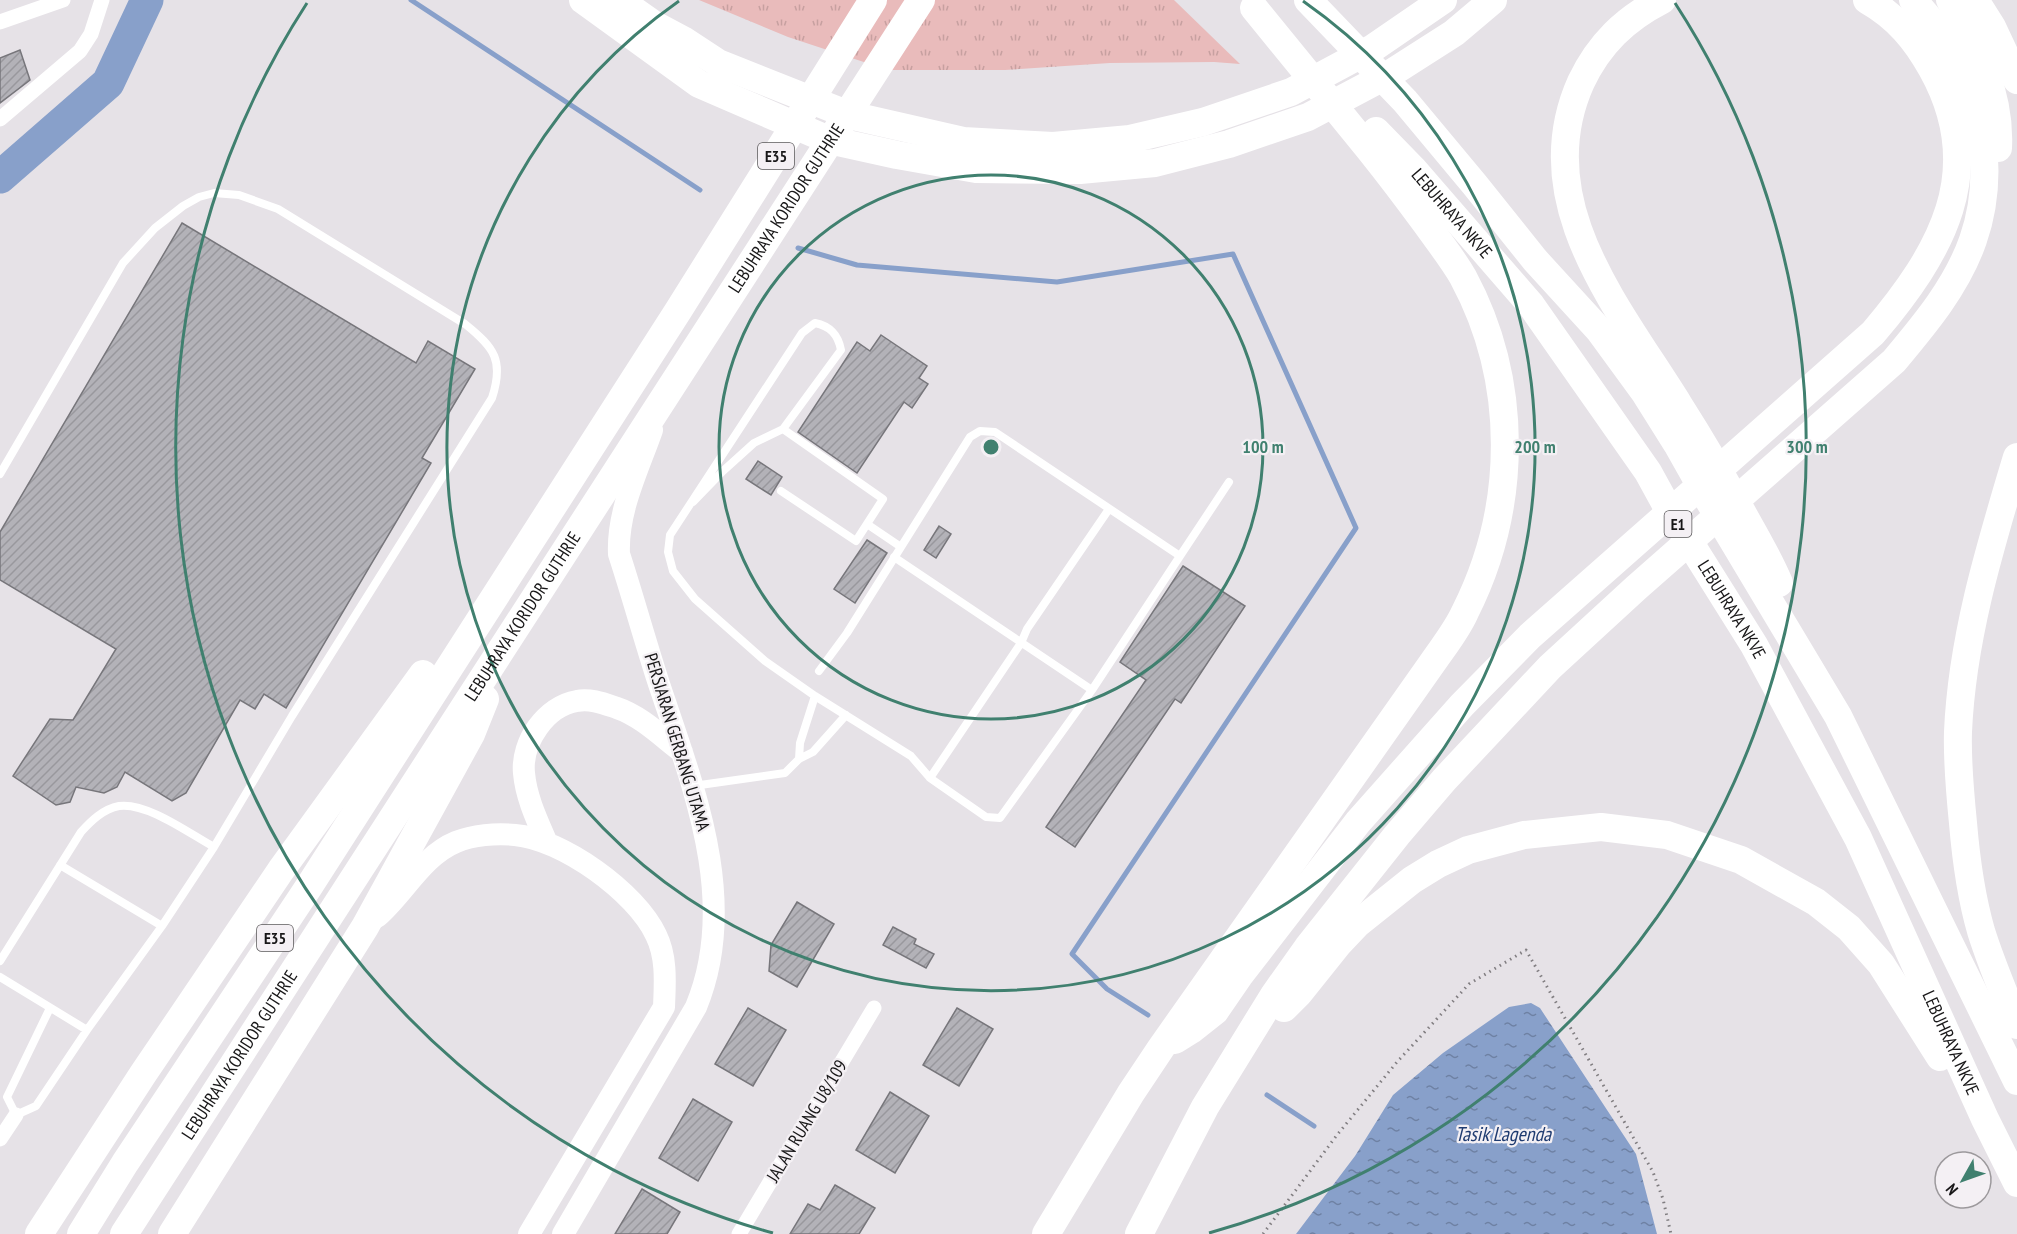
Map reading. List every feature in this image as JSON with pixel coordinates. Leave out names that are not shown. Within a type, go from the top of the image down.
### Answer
[{"type":"highway","points":[[583,0],[699,84],[829,140],[976,170],[1080,170],[1155,163],[1229,144],[1308,117],[1393,72],[1454,33],[1492,0]]},
{"type":"highway","points":[[619,0],[653,24],[718,63],[849,115],[963,141],[1053,146],[1119,140],[1203,122],[1291,92],[1373,48],[1443,0]]},
{"type":"highway","name":"LEBUHRAYA KORIDOR GUTHRIE","points":[[81,1234],[125,1162],[308,888],[678,311],[873,0]]},
{"type":"highway","name":"LEBUHRAYA KORIDOR GUTHRIE","points":[[124,1234],[921,0]]},
{"type":"highway","name":"LEBUHRAYA NKVE","points":[[1308,0],[1405,101],[1535,260],[1599,330],[1645,393],[1838,716],[2017,1081]]},
{"type":"highway","points":[[1662,0],[1619,28],[1591,61],[1574,99],[1568,122],[1565,163],[1568,196],[1576,226],[1597,276],[1708,450],[1772,567],[1838,716]]},
{"type":"highway","points":[[1161,1048],[1191,1030],[1215,1011],[1239,976],[1358,822],[1462,705],[1530,636],[1873,333],[1894,309],[1936,244],[1950,206],[1958,168],[1958,146],[1955,125],[1940,83],[1918,45],[1905,29],[1867,0]]},
{"type":"highway","points":[[1139,1234],[1205,1107],[1274,995],[1308,947],[1397,835],[1444,780],[1550,667],[1636,588],[1894,361],[1924,325],[1955,276],[1972,241],[1980,216],[1984,179],[1979,121],[1964,74],[1950,47],[1913,0]]},
{"type":"highway","points":[[1950,0],[1986,70],[1997,112],[1998,152],[1992,168],[1984,179]]},
{"type":"highway","points":[[1975,0],[1992,27],[2017,80]]},
{"type":"highway","points":[[1046,1234],[1131,1093],[1161,1048],[1427,672],[1464,615],[1488,557],[1503,492],[1505,421],[1499,376],[1489,336],[1462,276],[1406,194],[1250,4]]},
{"type":"highway","name":"LEBUHRAYA NKVE","points":[[1250,4],[1413,169],[1530,305],[1648,472],[1754,645],[1858,838],[1985,1119],[2017,1183]]},
{"type":"highway","points":[[2017,457],[1984,568],[1975,608],[1963,677],[1958,733],[1959,783],[1965,851],[1972,895],[1993,966],[2017,1025]]},
{"type":"highway","points":[[39,1234],[142,1074],[281,870],[424,673],[444,654],[467,639]]},
{"type":"highway","points":[[172,1234],[365,927],[471,734],[485,700],[487,673]]},
{"type":"highway","points":[[1255,1027],[1276,1015],[1299,993],[1357,924],[1412,880],[1468,850],[1524,835],[1601,827],[1667,835],[1741,860],[1816,902],[1849,928],[1881,964],[1943,1062],[1985,1119]]},
{"type":"main road","name":"PERSIARAN GERBANG UTAMA","points":[[563,1234],[696,1007],[702,992],[713,934],[712,881],[706,830],[619,554],[618,536],[621,516],[662,403]]},
{"type":"main road","points":[[547,843],[528,794],[524,772],[525,754],[532,735],[545,719],[561,706],[578,700],[597,702],[620,709],[637,718],[682,752]]},
{"type":"main road","points":[[365,927],[385,911],[425,865],[442,850],[456,842],[476,837],[515,835],[547,843],[595,869],[636,904],[657,937],[665,971],[664,1007],[529,1234]]},
{"type":"street","points":[[0,22],[18,7],[63,0]]},
{"type":"street","points":[[0,119],[80,51],[91,34],[102,0]]},
{"type":"street","name":"JALAN RUANG U8/109","points":[[739,1234],[874,1008]]},
{"type":"street","points":[[1,1134],[16,1114]]},
{"type":"lane","points":[[0,474],[123,263],[155,228],[183,206],[199,197],[214,193],[239,195],[278,209],[465,324],[478,334],[495,357],[498,378],[492,398],[292,716],[214,847],[36,1107],[16,1114],[7,1097],[50,1008]]},
{"type":"lane","points":[[693,502],[754,442],[783,429],[841,350],[833,331],[825,325],[815,323],[802,333],[670,535],[668,552],[674,570],[694,599],[765,661],[815,696],[911,756],[930,777],[986,817],[1000,818],[1092,690],[1229,482]]},
{"type":"lane","points":[[780,491],[856,540],[883,499],[783,429]]},
{"type":"lane","points":[[819,671],[847,633],[970,437],[980,430],[994,432],[1180,556]]},
{"type":"lane","points":[[930,777],[1022,643],[1027,629],[1109,509]]},
{"type":"lane","points":[[867,524],[901,547]]},
{"type":"lane","points":[[894,557],[1092,690]]},
{"type":"lane","points":[[799,759],[800,743],[815,696]]},
{"type":"lane","points":[[692,786],[785,773],[799,759],[813,752],[846,715]]},
{"type":"lane","points":[[0,961],[81,832],[99,815],[119,806],[138,807],[214,847]]},
{"type":"lane","points":[[60,865],[162,926]]},
{"type":"lane","points":[[0,977],[87,1030]]},
{"type":"path","points":[[1263,1234],[1344,1126],[1397,1062],[1469,984],[1526,950],[1653,1172],[1663,1198],[1671,1234]]},
{"type":"green space","points":[[699,0],[1174,0],[1240,64],[1110,63],[1005,70],[888,70],[788,37]]},
{"type":"water","name":"Tasik Lagenda","points":[[1531,1003],[1540,1008],[1636,1154],[1657,1234],[1296,1234],[1355,1156],[1393,1095],[1443,1053],[1509,1007]]},
{"type":"building","points":[[20,50],[30,80],[0,103],[0,58]]},
{"type":"building","points":[[182,223],[416,363],[428,341],[475,369],[422,458],[431,463],[286,708],[264,694],[255,709],[240,700],[186,793],[172,801],[125,772],[117,787],[104,793],[76,787],[70,802],[56,805],[13,776],[50,719],[73,720],[116,649],[0,580],[0,532]]},
{"type":"building","points":[[881,335],[927,366],[919,378],[928,384],[912,408],[904,402],[857,473],[798,432],[857,342],[870,351]]},
{"type":"building","points":[[758,461],[782,477],[771,495],[746,479]]},
{"type":"building","points":[[939,526],[951,534],[936,558],[924,550]]},
{"type":"building","points":[[867,540],[887,553],[855,603],[834,589]]},
{"type":"building","points":[[1183,566],[1245,606],[1181,703],[1175,699],[1075,847],[1046,827],[1146,680],[1120,662]]},
{"type":"building","points":[[797,902],[834,924],[797,987],[769,971],[771,945]]},
{"type":"building","points":[[893,927],[916,939],[914,944],[934,954],[926,968],[883,945]]},
{"type":"building","points":[[748,1008],[786,1030],[753,1086],[715,1064]]},
{"type":"building","points":[[957,1008],[993,1029],[959,1086],[923,1065]]},
{"type":"building","points":[[890,1092],[929,1116],[895,1173],[856,1150]]},
{"type":"building","points":[[693,1099],[732,1122],[698,1181],[659,1158]]},
{"type":"building","points":[[835,1185],[875,1208],[859,1234],[790,1234],[808,1204],[820,1210]]},
{"type":"building","points":[[642,1189],[680,1212],[667,1234],[615,1234]]},
{"type":"waterway","points":[[0,177],[108,83],[147,0]]},
{"type":"waterway","points":[[411,0],[700,190]]},
{"type":"waterway","points":[[798,248],[857,265],[1057,282],[1233,254],[1356,528],[1072,954],[1107,989],[1148,1015]]},
{"type":"waterway","points":[[1267,1095],[1314,1126]]}]
